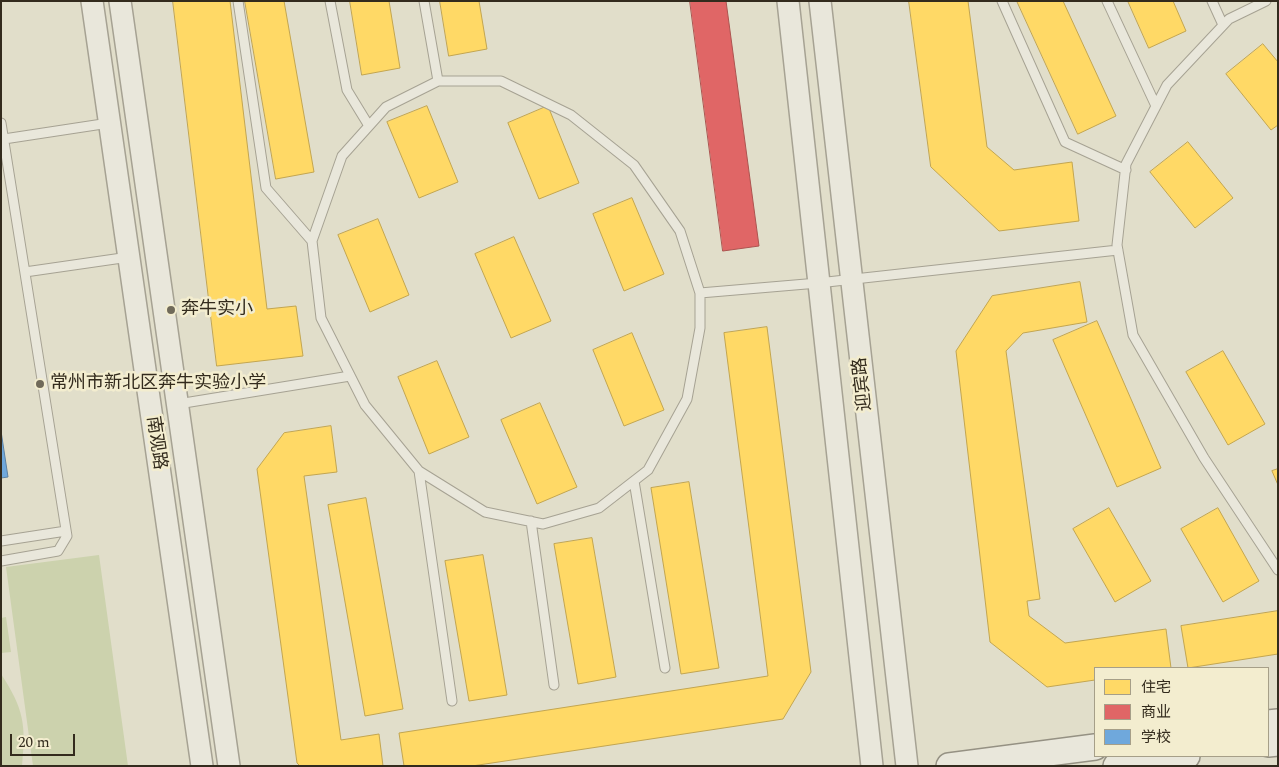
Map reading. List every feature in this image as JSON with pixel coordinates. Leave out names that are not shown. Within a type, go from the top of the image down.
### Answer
[{"type":"main road","points":[[950,766],[1094,746]]},
{"type":"main road","points":[[1116,766],[1180,757]]},
{"type":"street","name":"南观路","points":[[92,1],[202,766]]},
{"type":"street","name":"南观路","points":[[120,1],[229,766]]},
{"type":"street","name":"迎宾路","points":[[788,1],[872,766]]},
{"type":"street","name":"迎宾路","points":[[820,1],[907,766]]},
{"type":"lane","points":[[238,1],[266,188],[312,242]]},
{"type":"lane","points":[[330,1],[347,90],[369,126]]},
{"type":"lane","points":[[424,1],[438,81]]},
{"type":"lane","points":[[1002,1],[1065,142],[1126,170]]},
{"type":"lane","points":[[1107,1],[1156,106]]},
{"type":"lane","points":[[1212,1],[1223,25]]},
{"type":"lane","points":[[1266,1],[1230,18],[1167,85],[1126,164],[1118,250],[1134,335],[1204,458],[1278,570]]},
{"type":"lane","points":[[438,81],[501,81],[571,115],[634,165],[680,231],[700,293],[700,328],[687,399],[648,470],[599,508],[543,524],[485,512],[420,471],[365,405],[320,318],[312,242],[342,156],[369,126],[386,107],[438,81]]},
{"type":"lane","points":[[1,122],[66,531],[66,536],[58,551],[1,560]]},
{"type":"lane","points":[[4,139],[109,123]]},
{"type":"lane","points":[[700,293],[818,284],[1118,250]]},
{"type":"lane","points":[[25,272],[129,257]]},
{"type":"lane","points":[[178,404],[350,376]]},
{"type":"lane","points":[[420,471],[452,701]]},
{"type":"lane","points":[[634,481],[665,668]]},
{"type":"lane","points":[[530,521],[554,686]]},
{"type":"lane","points":[[1,542],[66,531]]},
{"type":"green space","points":[[99,555],[128,766],[33,766],[6,567]]},
{"type":"green space","points":[[6,617],[11,652],[1,653],[1,618]]},
{"type":"green space","points":[[1,674],[15,697],[22,717],[24,739],[22,766],[1,766]]},
{"type":"building: 住宅","points":[[173,1],[230,1],[267,309],[296,306],[303,356],[217,366]]},
{"type":"building: 住宅","points":[[245,1],[284,1],[314,172],[276,179]]},
{"type":"building: 住宅","points":[[350,1],[389,1],[400,68],[362,75]]},
{"type":"building: 住宅","points":[[440,1],[479,1],[487,49],[449,56]]},
{"type":"building: 住宅","points":[[909,1],[968,1],[987,147],[1014,170],[1072,162],[1079,221],[999,231],[931,167]]},
{"type":"building: 住宅","points":[[1017,1],[1063,1],[1116,116],[1078,134]]},
{"type":"building: 住宅","points":[[1128,1],[1173,1],[1186,31],[1149,48]]},
{"type":"building: 住宅","points":[[1263,44],[1278,62],[1278,125],[1271,130],[1226,74]]},
{"type":"building: 住宅","points":[[427,106],[458,182],[419,198],[387,122]]},
{"type":"building: 住宅","points":[[548,106],[579,183],[539,199],[508,123]]},
{"type":"building: 住宅","points":[[1188,142],[1233,198],[1195,228],[1150,172]]},
{"type":"building: 住宅","points":[[632,198],[664,274],[624,291],[593,214]]},
{"type":"building: 住宅","points":[[378,219],[409,295],[370,312],[338,235]]},
{"type":"building: 住宅","points":[[514,237],[551,321],[511,338],[475,254]]},
{"type":"building: 住宅","points":[[1080,282],[1087,322],[1023,333],[1006,351],[1040,599],[1027,601],[1029,616],[1065,643],[1166,629],[1171,667],[1094,667],[1094,680],[1047,687],[990,642],[956,351],[992,296]]},
{"type":"building: 住宅","points":[[1097,321],[1161,468],[1117,487],[1053,340]]},
{"type":"building: 住宅","points":[[767,327],[811,672],[783,719],[472,766],[404,766],[399,733],[768,676],[724,333]]},
{"type":"building: 住宅","points":[[632,333],[664,410],[624,426],[593,350]]},
{"type":"building: 住宅","points":[[1223,351],[1265,424],[1228,445],[1186,372]]},
{"type":"building: 住宅","points":[[437,361],[469,437],[429,454],[398,377]]},
{"type":"building: 住宅","points":[[540,403],[577,487],[537,504],[501,420]]},
{"type":"building: 住宅","points":[[331,426],[337,472],[304,476],[341,740],[379,734],[383,766],[300,766],[297,763],[257,469],[284,433]]},
{"type":"building: 住宅","points":[[1278,469],[1278,485],[1272,471]]},
{"type":"building: 住宅","points":[[689,482],[719,668],[681,674],[651,488]]},
{"type":"building: 住宅","points":[[366,498],[403,709],[365,716],[328,505]]},
{"type":"building: 住宅","points":[[1109,508],[1151,581],[1115,602],[1073,529]]},
{"type":"building: 住宅","points":[[1218,508],[1259,581],[1223,602],[1181,529]]},
{"type":"building: 住宅","points":[[592,538],[616,677],[578,684],[554,544]]},
{"type":"building: 住宅","points":[[483,555],[507,695],[469,701],[445,561]]},
{"type":"building: 住宅","points":[[1278,611],[1278,654],[1188,667],[1181,626]]},
{"type":"building: 商业","points":[[690,1],[726,1],[759,246],[723,251]]},
{"type":"building: 学校","points":[[1,431],[8,477],[1,478]]},
{"type":"place","name":"奔牛实小","points":[[171,310]]},
{"type":"place","name":"常州市新北区奔牛实验小学","points":[[40,384]]}]
